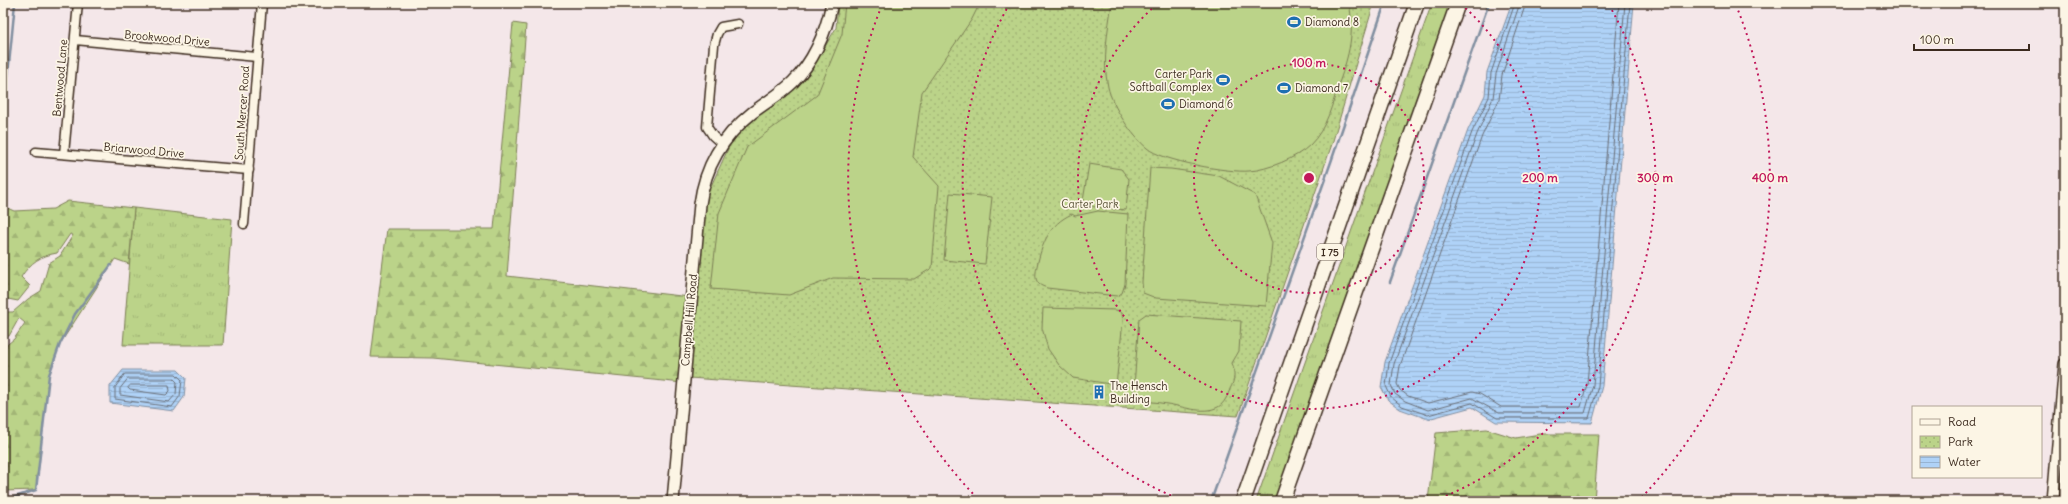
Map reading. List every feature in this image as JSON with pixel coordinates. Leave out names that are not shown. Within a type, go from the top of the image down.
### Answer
[{"type":"highway","name":"I 75","points":[[1243,501],[1417,3]]},
{"type":"highway","points":[[1282,501],[1457,5]]},
{"type":"main road","name":"Campbell Hill Road","points":[[673,501],[700,204],[708,170],[722,144],[739,124],[785,89],[805,69],[819,45],[832,3]]},
{"type":"main road","points":[[2053,501],[2065,364]]},
{"type":"street","name":"Bentwood Lane","points":[[64,154],[78,3]]},
{"type":"street","name":"South Mercer Road","points":[[244,224],[262,3]]},
{"type":"street","points":[[722,144],[713,136],[707,127],[714,45],[721,27],[738,24]]},
{"type":"street","name":"Brookwood Drive","points":[[75,40],[257,57]]},
{"type":"street","name":"Briarwood Drive","points":[[36,152],[249,170]]},
{"type":"green space","name":"Carter Park","points":[[838,3],[1374,3],[1332,144],[1238,416],[689,378],[706,197],[733,138],[761,112],[792,88],[814,65],[836,28]]},
{"type":"green space","points":[[845,3],[980,3],[972,19],[922,92],[913,157],[939,186],[932,268],[914,279],[833,278],[789,295],[711,289],[719,213],[747,147],[817,95],[842,34]]},
{"type":"green space","name":"Carter Park Softball Complex","points":[[1112,3],[1349,3],[1351,14],[1351,34],[1346,63],[1331,108],[1321,131],[1310,145],[1290,159],[1273,166],[1249,171],[1227,170],[1180,162],[1155,153],[1141,143],[1135,136],[1123,120],[1110,95],[1106,77],[1106,56],[1107,34]]},
{"type":"green space","points":[[1432,3],[1451,3],[1276,501],[1256,501]]},
{"type":"green space","points":[[513,23],[526,25],[507,276],[690,297],[683,383],[433,358],[371,357],[387,229],[494,229]]},
{"type":"green space","points":[[1089,164],[1121,169],[1129,179],[1126,210],[1086,206],[1083,201]]},
{"type":"green space","points":[[1150,168],[1171,169],[1219,176],[1255,195],[1272,243],[1266,306],[1156,298],[1143,293],[1142,282]]},
{"type":"green space","points":[[950,193],[992,197],[985,264],[944,260]]},
{"type":"green space","points":[[68,201],[134,208],[129,264],[115,259],[60,344],[49,375],[36,490],[3,491],[3,348],[14,339],[25,323],[19,318],[9,336],[3,336],[3,312],[13,312],[28,299],[41,291],[49,263],[60,256],[73,235],[70,234],[57,253],[36,260],[25,272],[21,277],[30,286],[18,301],[3,298],[3,206],[14,211],[53,209]]},
{"type":"green space","points":[[134,208],[232,219],[223,345],[123,345]]},
{"type":"green space","points":[[1098,211],[1128,214],[1125,284],[1122,293],[1117,296],[1047,288],[1040,285],[1036,278],[1037,266],[1041,250],[1052,229],[1064,218],[1072,214],[1075,216]]},
{"type":"green space","points":[[1043,308],[1116,310],[1122,313],[1123,321],[1116,385],[1073,378],[1059,365],[1048,349],[1042,328]]},
{"type":"green space","points":[[1146,314],[1241,321],[1239,351],[1232,363],[1234,379],[1227,397],[1220,406],[1212,409],[1199,410],[1163,403],[1133,400],[1139,319]]},
{"type":"green space","points":[[1487,429],[1516,438],[1540,434],[1599,434],[1594,501],[1428,501],[1436,433]]},
{"type":"water","points":[[1512,3],[1634,3],[1602,386],[1592,423],[1496,422],[1472,407],[1428,419],[1400,409],[1388,400],[1381,387],[1385,362],[1468,130],[1485,95],[1487,72]]},
{"type":"water","points":[[123,370],[178,370],[186,378],[184,397],[174,411],[110,403],[110,386]]},
{"type":"waterway","points":[[3,126],[15,3]]},
{"type":"waterway","points":[[1211,501],[1331,162],[1385,3]]},
{"type":"waterway","points":[[1390,282],[1489,3]]},
{"type":"waterway","points":[[3,501],[36,490],[49,375],[60,344],[75,314],[111,265]]},
{"type":"place","name":"Diamond 8","points":[[1294,22]]},
{"type":"place","name":"Carter Park Softball Complex","points":[[1223,80]]},
{"type":"place","name":"Diamond 7","points":[[1284,88]]},
{"type":"place","name":"Diamond 6","points":[[1168,104]]},
{"type":"place","name":"The Hensch Building","points":[[1099,392]]}]
